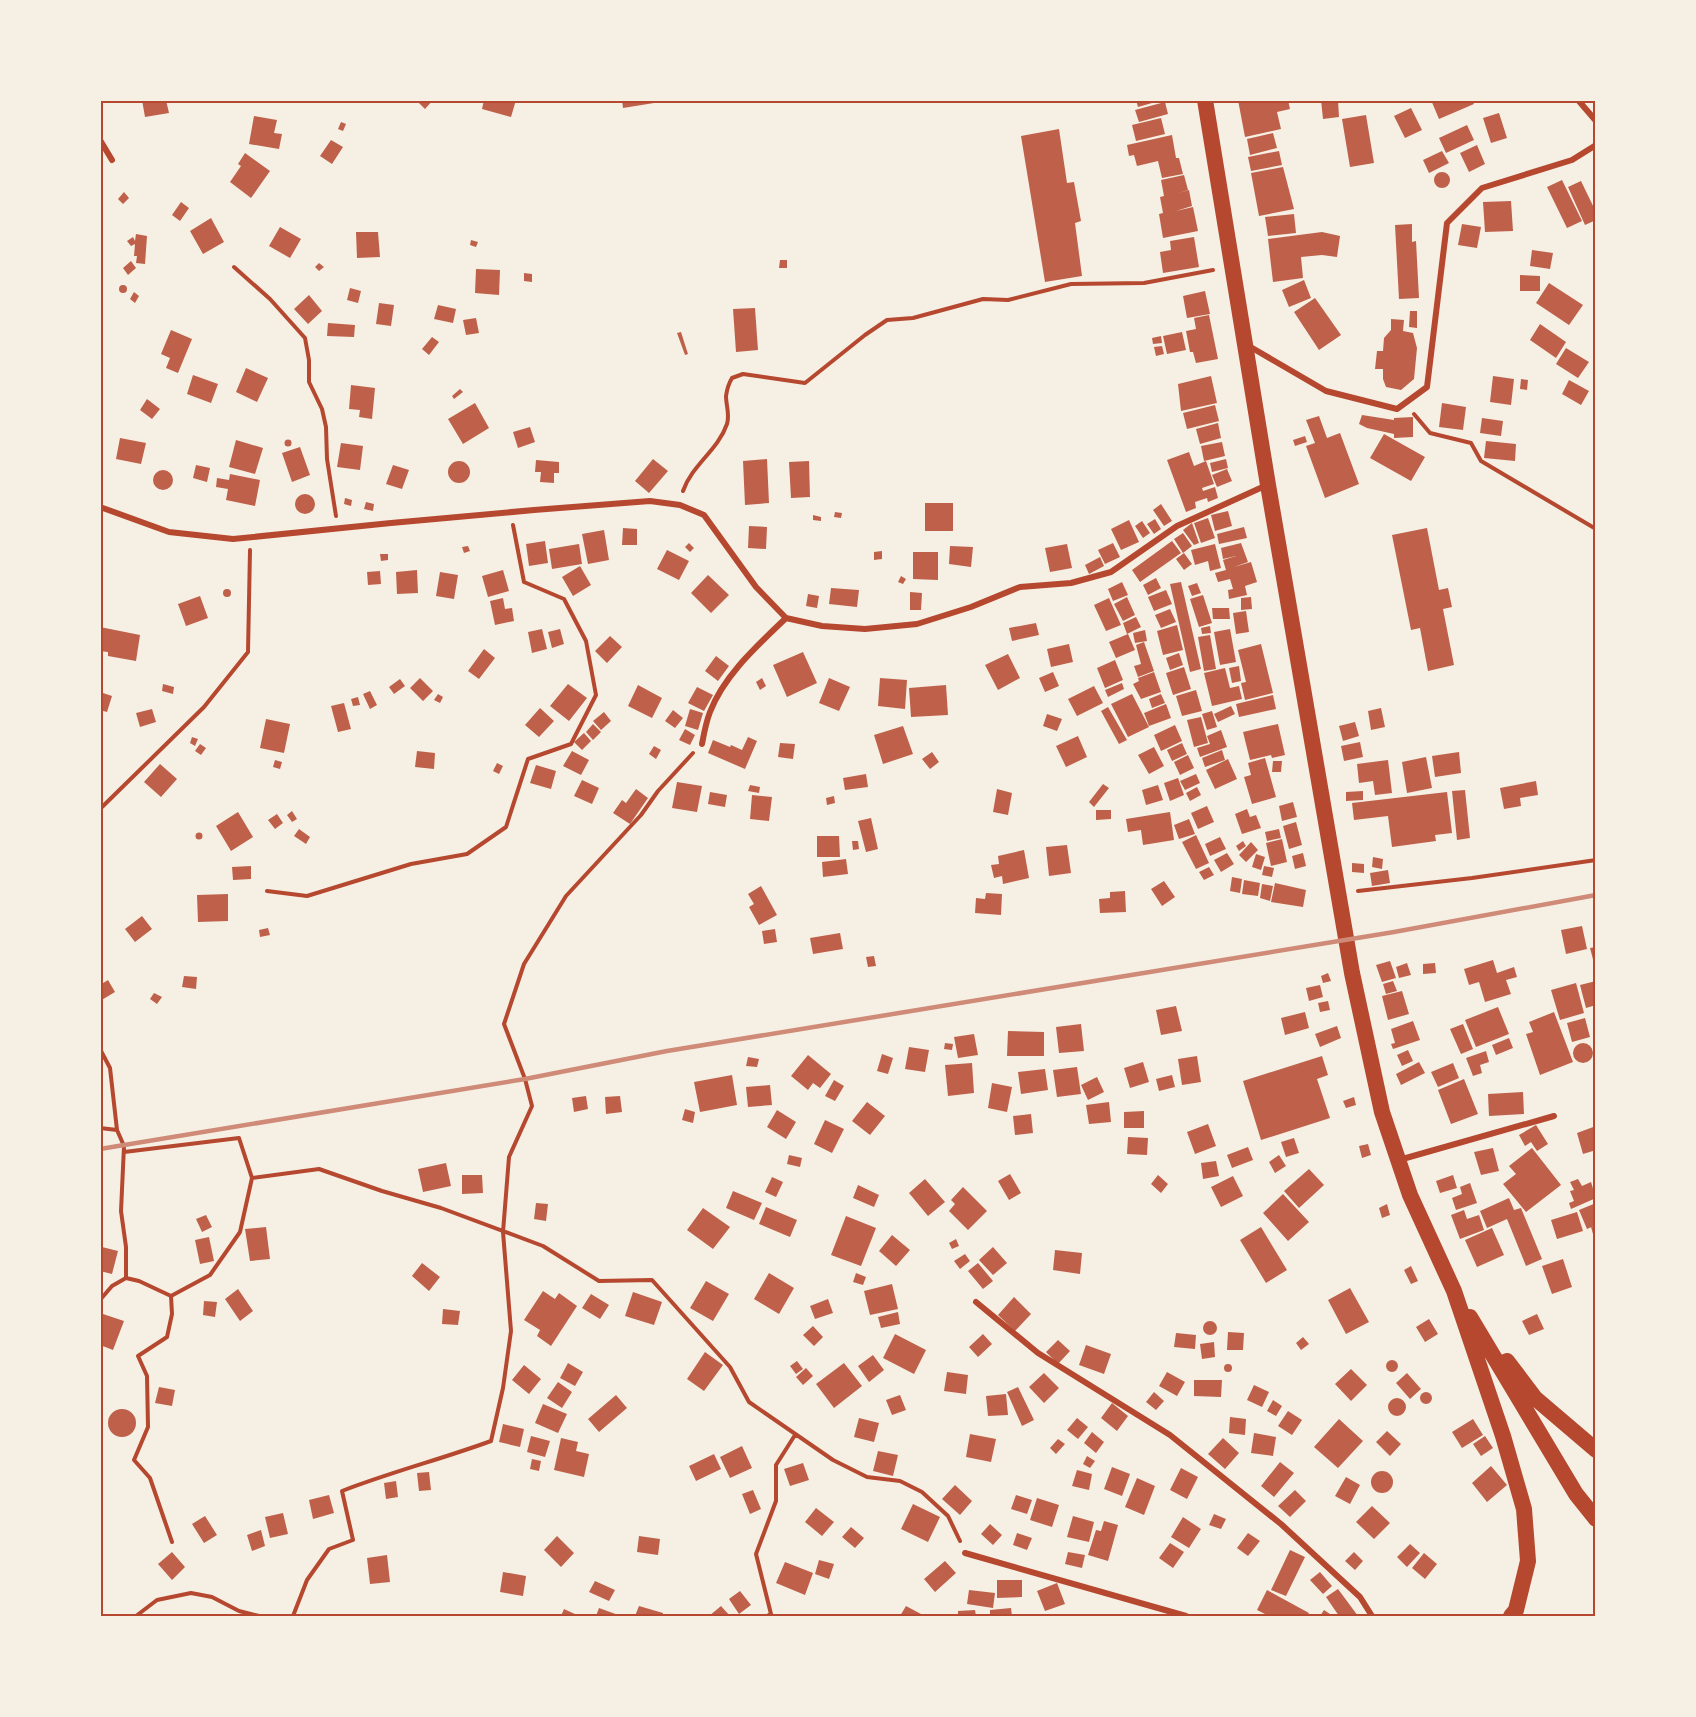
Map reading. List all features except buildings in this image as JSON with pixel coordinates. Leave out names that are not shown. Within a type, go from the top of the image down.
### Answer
[{"type":"highway","points":[[1205,100],[1337,894],[1382,1112],[1410,1195],[1454,1291],[1503,1436],[1524,1509],[1527,1561],[1516,1610],[1511,1617]]},
{"type":"highway","points":[[1454,1291],[1535,1398],[1596,1450]]},
{"type":"highway","points":[[1454,1291],[1576,1494],[1596,1519]]},
{"type":"street","points":[[1578,100],[1596,121]]},
{"type":"street","points":[[100,140],[112,160]]},
{"type":"street","points":[[1244,344],[1326,391],[1397,409],[1427,387],[1447,223],[1482,188],[1572,160],[1596,146]]},
{"type":"street","points":[[100,507],[169,532],[233,539],[650,501],[680,506],[704,515],[756,587],[786,618],[822,626],[865,629],[917,624],[971,607],[1020,587],[1071,583],[1111,572],[1177,526],[1268,485]]},
{"type":"street","points":[[702,744],[710,712],[726,683],[755,648],[786,618]]},
{"type":"street","points":[[1398,1160],[1554,1116]]},
{"type":"street","points":[[976,1302],[1038,1353],[1170,1435],[1263,1509],[1360,1597],[1372,1617]]},
{"type":"street","points":[[965,1553],[1186,1617]]},
{"type":"path","points":[[234,267],[270,299],[305,338],[309,360],[309,382],[322,409],[326,428],[327,459],[338,528]]},
{"type":"path","points":[[688,509],[683,495],[687,481],[718,442],[728,421],[726,396],[732,378],[743,374],[805,383],[887,320],[913,318],[983,299],[1008,300],[1071,284],[1144,283],[1232,267]]},
{"type":"path","points":[[1397,409],[1414,414],[1430,433],[1471,443],[1481,461],[1596,529]]},
{"type":"path","points":[[267,891],[307,896],[411,864],[467,854],[506,827],[528,759],[571,744],[596,695],[586,641],[564,599],[524,582],[511,512]]},
{"type":"path","points":[[100,808],[204,707],[248,652],[250,538]]},
{"type":"path","points":[[293,1617],[307,1580],[329,1549],[353,1540],[342,1491],[491,1441],[503,1388],[512,1331],[503,1232],[509,1157],[532,1106],[525,1079],[504,1024],[524,964],[566,896],[641,815],[658,791],[702,744]]},
{"type":"path","points":[[1337,894],[1596,860]]},
{"type":"path","points":[[100,1049],[110,1068],[117,1130],[124,1146],[121,1211],[126,1247],[126,1278]]},
{"type":"path","points":[[100,1128],[117,1130]]},
{"type":"path","points":[[124,1152],[239,1138],[252,1178],[240,1232],[210,1275],[171,1296]]},
{"type":"path","points":[[252,1178],[319,1169],[441,1208],[543,1246],[599,1281],[652,1280],[730,1367],[749,1402],[832,1460],[867,1477],[900,1481],[922,1492],[948,1516],[965,1553]]},
{"type":"path","points":[[100,1300],[112,1286],[126,1278],[139,1281],[171,1296]]},
{"type":"path","points":[[171,1296],[172,1314],[168,1337],[138,1356],[147,1376],[148,1427],[134,1460],[150,1478],[172,1542]]},
{"type":"path","points":[[767,1617],[771,1614],[756,1554],[776,1501],[776,1465],[795,1435]]},
{"type":"path","points":[[136,1617],[157,1600],[191,1593],[212,1597],[239,1611],[259,1617]]},
{"type":"railway","points":[[100,1149],[525,1079],[667,1051],[1394,932],[1596,895]]}]
